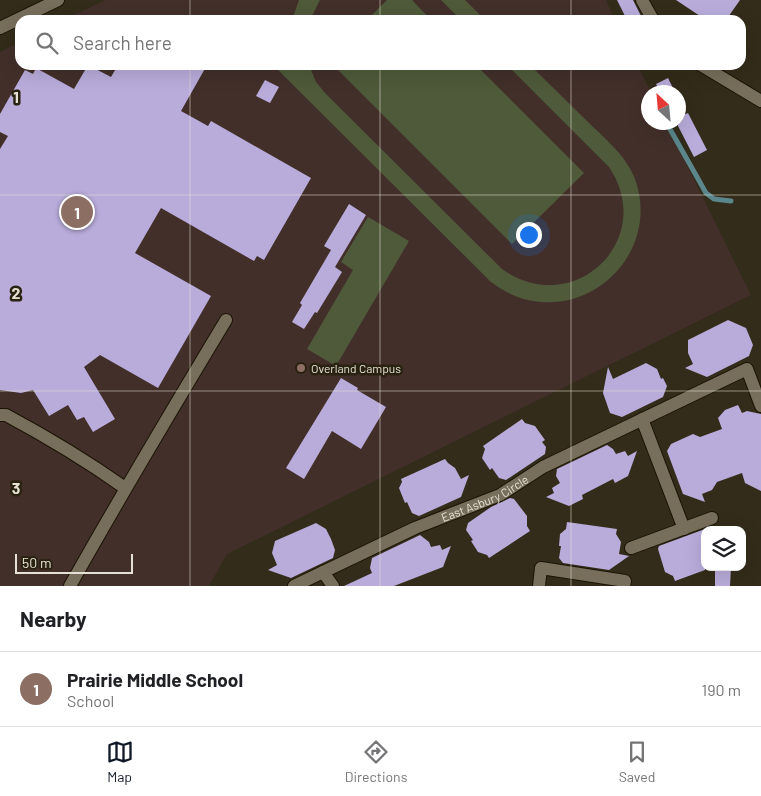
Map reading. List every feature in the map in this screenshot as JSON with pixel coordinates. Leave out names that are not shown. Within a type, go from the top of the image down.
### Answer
[{"type":"street","points":[[27,15],[58,0]]},
{"type":"street","points":[[642,0],[650,15]]},
{"type":"street","points":[[0,28],[15,21]]},
{"type":"street","points":[[709,70],[761,101]]},
{"type":"street","points":[[70,586],[125,488],[142,463],[226,320]]},
{"type":"street","name":"East Asbury Circle","points":[[294,586],[415,528],[500,495],[543,466],[747,369],[761,406]]},
{"type":"street","points":[[0,415],[6,415],[54,442],[98,468],[125,488]]},
{"type":"street","points":[[642,419],[684,528]]},
{"type":"street","points":[[630,548],[712,518]]},
{"type":"street","points":[[539,586],[542,568],[625,581],[624,586]]},
{"type":"street","points":[[323,572],[332,586]]},
{"type":"shaded area","points":[[105,0],[606,0],[613,15],[74,15]]},
{"type":"shaded area","name":"Overland Campus","points":[[15,44],[15,70],[640,70],[647,85],[641,85],[641,130],[669,130],[751,295],[227,554],[209,586],[0,586],[0,52]]},
{"type":"green space","points":[[299,0],[320,0],[312,15],[294,15]]},
{"type":"green space","points":[[387,0],[412,0],[426,15],[372,15]]},
{"type":"green space","points":[[441,0],[465,0],[480,15],[456,15]]},
{"type":"green space","points":[[278,70],[311,70],[316,82],[325,93],[502,269],[529,282],[556,285],[580,278],[600,264],[615,245],[623,221],[621,194],[609,167],[512,70],[535,70],[614,147],[631,170],[635,179],[640,204],[639,229],[631,251],[617,271],[599,287],[578,297],[554,302],[528,300],[518,297],[491,282]]},
{"type":"green space","points":[[338,70],[481,70],[584,173],[512,244]]},
{"type":"green space","points":[[368,217],[409,241],[336,366],[307,349],[353,270],[341,262]]},
{"type":"building","points":[[617,0],[633,0],[640,15],[624,15]]},
{"type":"building","points":[[676,0],[740,0],[730,15],[698,15]]},
{"type":"building","points":[[25,70],[33,74],[35,70],[40,70],[74,89],[85,70],[98,70],[111,77],[115,70],[204,70],[181,111],[208,126],[211,121],[311,178],[264,260],[257,256],[254,261],[161,208],[135,253],[211,296],[158,388],[100,355],[84,367],[115,419],[93,432],[84,417],[77,420],[68,405],[49,416],[33,390],[21,393],[0,390],[0,149],[8,136],[0,132],[0,114]]},
{"type":"building","points":[[668,78],[672,85],[656,85]]},
{"type":"building","points":[[265,80],[279,87],[270,103],[256,96]]},
{"type":"building","points":[[688,113],[707,150],[694,157],[680,130],[686,130],[686,114]]},
{"type":"building","points":[[349,204],[366,215],[335,267],[342,272],[317,313],[315,312],[304,329],[292,322],[302,305],[300,303],[331,250],[324,246]]},
{"type":"building","points":[[728,320],[746,328],[753,345],[749,356],[707,377],[685,368],[693,364],[688,353],[688,340]]},
{"type":"building","points":[[646,363],[657,369],[661,379],[663,378],[667,386],[663,397],[622,417],[610,413],[603,393],[608,367],[613,379]]},
{"type":"building","points":[[341,378],[386,407],[361,449],[332,431],[304,479],[286,468]]},
{"type":"building","points":[[738,405],[742,413],[747,411],[761,414],[761,491],[745,483],[742,473],[717,482],[712,490],[702,494],[705,502],[683,494],[667,451],[671,444],[693,434],[700,437],[722,429],[718,418],[725,410]]},
{"type":"building","points":[[522,419],[525,423],[535,426],[545,440],[542,442],[546,447],[545,454],[506,480],[499,478],[492,468],[490,470],[482,458],[485,449],[483,446]]},
{"type":"building","points":[[607,445],[616,454],[625,451],[628,456],[637,451],[628,476],[615,483],[613,479],[582,495],[583,499],[569,506],[546,497],[554,493],[552,488],[560,483],[556,476],[557,469]]},
{"type":"building","points":[[445,459],[455,468],[461,479],[469,475],[461,497],[419,516],[412,513],[407,502],[405,503],[399,488],[402,482],[401,479]]},
{"type":"building","points":[[510,498],[514,499],[527,516],[527,526],[530,531],[489,558],[487,555],[478,552],[471,541],[473,540],[466,530],[468,523],[491,507]]},
{"type":"building","points":[[567,522],[617,529],[616,534],[621,542],[619,554],[629,556],[609,570],[563,563],[559,558],[560,534],[566,529]]},
{"type":"building","points":[[316,523],[326,529],[331,539],[335,550],[333,558],[291,578],[268,570],[277,565],[272,553],[275,541]]},
{"type":"building","points":[[701,530],[702,571],[675,581],[673,576],[665,572],[658,549],[659,546]]},
{"type":"building","points":[[420,535],[429,542],[431,547],[440,545],[442,550],[451,546],[443,567],[394,586],[344,586],[372,573],[370,568],[372,558]]},
{"type":"building","points":[[715,571],[731,571],[730,586],[715,586]]},
{"type":"waterway","points":[[671,130],[706,193],[714,199],[731,201]]},
{"type":"place","name":"Prairie Middle School","points":[[77,212]]},
{"type":"place","name":"Overland Campus","points":[[301,368]]}]
